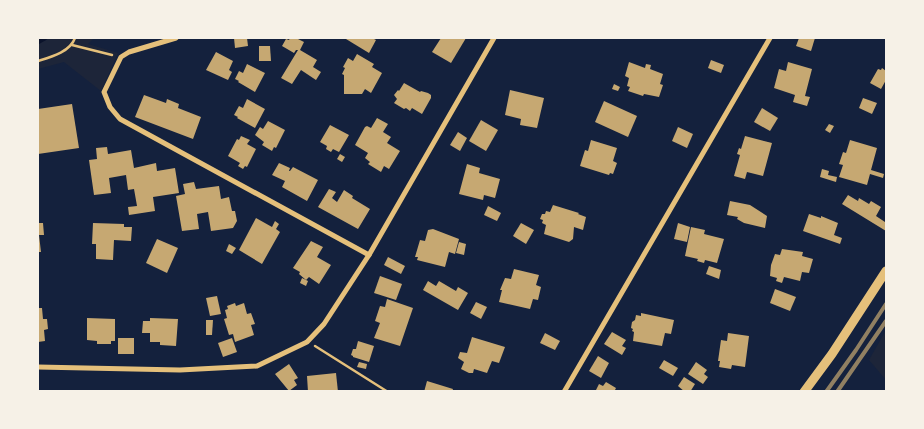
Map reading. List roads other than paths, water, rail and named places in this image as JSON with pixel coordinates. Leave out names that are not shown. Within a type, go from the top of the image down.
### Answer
[{"type":"main road","points":[[804,392],[832,354],[886,271]]},
{"type":"street","points":[[176,38],[134,50],[121,57],[104,92],[110,106],[120,119],[368,255]]},
{"type":"street","points":[[38,367],[180,370],[257,366],[308,342],[324,324],[368,255],[494,38]]},
{"type":"street","points":[[564,392],[770,38]]},
{"type":"waterway","points":[[38,42],[45,38]]},
{"type":"railway","points":[[826,392],[886,304]]},
{"type":"railway","points":[[837,392],[886,321]]}]
